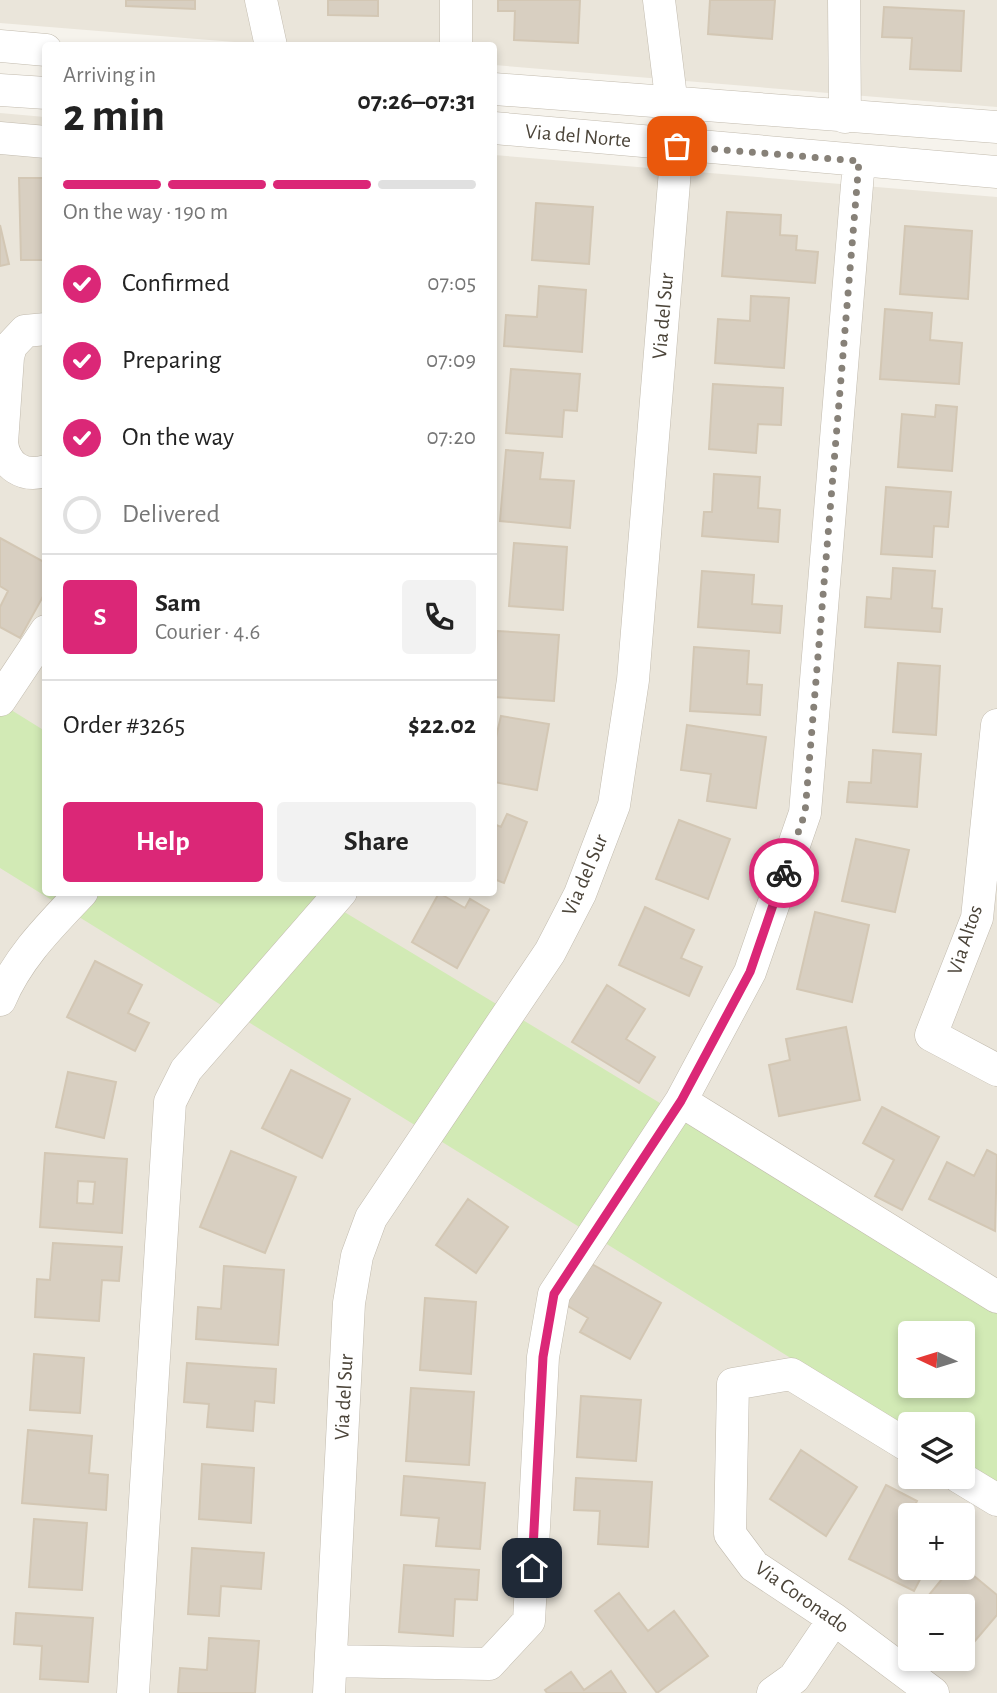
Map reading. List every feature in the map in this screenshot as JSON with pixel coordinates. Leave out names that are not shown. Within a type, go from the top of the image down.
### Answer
[{"type":"street","points":[[261,0],[270,42]]},
{"type":"street","points":[[456,0],[456,42]]},
{"type":"street","name":"Via del Sur","points":[[329,1693],[349,1303],[356,1256],[371,1218],[550,952],[580,894],[614,805],[633,680],[677,146],[659,0]]},
{"type":"street","points":[[844,0],[845,117]]},
{"type":"street","points":[[0,46],[42,50]]},
{"type":"street","name":"Via del Norte","points":[[497,89],[997,127]]},
{"type":"street","points":[[0,90],[42,93]]},
{"type":"street","name":"Via del Norte","points":[[497,128],[997,173]]},
{"type":"street","points":[[0,138],[42,142]]},
{"type":"street","points":[[331,1661],[489,1664],[529,1621],[543,1357],[554,1294],[681,1101],[750,972],[805,813],[859,161]]},
{"type":"street","points":[[42,329],[25,331],[10,346],[2,443],[3,453],[16,469],[35,474],[42,472]]},
{"type":"street","points":[[3,690],[42,636]]},
{"type":"street","name":"Via Altos","points":[[997,725],[977,918],[932,1035],[997,1070]]},
{"type":"street","points":[[0,1000],[10,976],[36,940],[78,896]]},
{"type":"street","points":[[133,1693],[170,1102],[186,1070],[338,896]]},
{"type":"street","points":[[681,1101],[997,1297]]},
{"type":"street","name":"Via Coronado","points":[[898,1440],[791,1374],[733,1384],[730,1534],[754,1566],[834,1619],[933,1693]]},
{"type":"street","points":[[975,1487],[997,1500]]},
{"type":"street","points":[[773,1693],[794,1678],[834,1619]]},
{"type":"shaded area","points":[[0,0],[997,0],[997,107],[497,65],[497,42],[233,42],[0,23]]},
{"type":"shaded area","points":[[0,113],[42,117],[42,896],[497,896],[497,155],[997,197],[997,1693],[0,1693]]},
{"type":"green space","points":[[0,703],[42,729],[42,894],[0,868]]},
{"type":"green space","points":[[45,896],[318,896],[997,1307],[997,1486],[975,1472],[975,1412],[898,1412],[898,1425]]},
{"type":"building","points":[[126,0],[195,0],[195,9],[126,6]]},
{"type":"building","points":[[328,0],[378,0],[378,16],[328,15]]},
{"type":"building","points":[[498,0],[580,0],[578,43],[514,40],[515,11],[498,11]]},
{"type":"building","points":[[710,0],[775,0],[772,39],[708,34]]},
{"type":"building","points":[[884,7],[964,11],[961,71],[910,69],[912,38],[882,37]]},
{"type":"building","points":[[19,178],[42,178],[42,260],[21,260]]},
{"type":"building","points":[[536,203],[593,207],[589,264],[532,260]]},
{"type":"building","points":[[727,212],[781,215],[780,235],[797,236],[796,250],[818,252],[815,283],[722,276]]},
{"type":"building","points":[[0,225],[9,264],[0,266]]},
{"type":"building","points":[[905,226],[972,231],[968,299],[900,294]]},
{"type":"building","points":[[539,286],[586,290],[582,352],[504,346],[506,315],[537,317]]},
{"type":"building","points":[[751,296],[789,298],[784,368],[715,363],[718,319],[750,321]]},
{"type":"building","points":[[885,309],[932,313],[930,340],[962,343],[959,384],[880,379]]},
{"type":"building","points":[[511,369],[580,374],[577,411],[564,410],[562,437],[506,433]]},
{"type":"building","points":[[713,384],[783,388],[781,425],[758,424],[756,453],[709,449]]},
{"type":"building","points":[[936,405],[957,407],[952,471],[898,467],[902,414],[935,417]]},
{"type":"building","points":[[506,450],[543,453],[540,479],[574,481],[570,528],[500,521]]},
{"type":"building","points":[[714,474],[760,477],[758,508],[780,510],[778,542],[702,536],[704,512],[712,512]]},
{"type":"building","points":[[886,487],[951,492],[948,527],[934,526],[932,557],[881,554]]},
{"type":"building","points":[[0,538],[42,561],[42,598],[20,638],[0,627],[0,607],[8,591],[0,586]]},
{"type":"building","points":[[514,543],[567,547],[563,610],[509,606]]},
{"type":"building","points":[[893,568],[935,571],[932,608],[942,609],[940,632],[865,627],[867,597],[891,599]]},
{"type":"building","points":[[702,571],[754,575],[752,604],[782,606],[780,633],[698,627]]},
{"type":"building","points":[[497,631],[559,635],[554,701],[497,697]]},
{"type":"building","points":[[694,647],[749,651],[747,684],[762,685],[760,715],[690,711]]},
{"type":"building","points":[[898,663],[940,666],[936,735],[893,732]]},
{"type":"building","points":[[501,716],[549,724],[537,790],[497,783],[497,733]]},
{"type":"building","points":[[687,725],[766,737],[756,808],[707,801],[711,774],[681,770]]},
{"type":"building","points":[[873,750],[921,754],[917,807],[847,802],[849,782],[871,783]]},
{"type":"building","points":[[507,814],[527,822],[504,883],[497,880],[497,825],[501,827]]},
{"type":"building","points":[[679,820],[730,839],[708,899],[656,879]]},
{"type":"building","points":[[856,839],[909,850],[895,912],[842,901]]},
{"type":"building","points":[[437,896],[444,896],[465,908],[470,899],[489,910],[457,968],[412,942]]},
{"type":"building","points":[[645,907],[694,930],[681,958],[702,967],[689,996],[619,965]]},
{"type":"building","points":[[815,912],[869,925],[852,1002],[797,989]]},
{"type":"building","points":[[95,961],[142,985],[128,1013],[149,1023],[135,1051],[67,1017]]},
{"type":"building","points":[[607,985],[645,1009],[626,1039],[655,1057],[639,1083],[572,1042]]},
{"type":"building","points":[[846,1027],[860,1100],[779,1116],[769,1065],[790,1060],[786,1039]]},
{"type":"building","points":[[291,1070],[350,1099],[322,1158],[262,1128]]},
{"type":"building","points":[[68,1072],[116,1082],[104,1138],[56,1127]]},
{"type":"building","points":[[882,1107],[939,1137],[902,1210],[875,1196],[894,1160],[863,1143]]},
{"type":"building","points":[[987,1150],[997,1155],[995,1231],[929,1199],[947,1162],[974,1176]]},
{"type":"building","points":[[231,1151],[296,1177],[265,1253],[200,1227]]},
{"type":"building","points":[[45,1153],[127,1159],[122,1233],[40,1227]],"holes":[[[78,1181],[95,1182],[93,1204],[77,1203]]]},
{"type":"building","points":[[468,1199],[508,1227],[476,1273],[436,1245]]},
{"type":"building","points":[[53,1243],[122,1247],[119,1281],[102,1280],[99,1321],[35,1317],[37,1279],[50,1280]]},
{"type":"building","points":[[590,1263],[661,1303],[630,1359],[580,1332],[588,1318],[566,1305]]},
{"type":"building","points":[[224,1266],[284,1270],[278,1345],[196,1339],[198,1307],[221,1309]]},
{"type":"building","points":[[425,1298],[476,1302],[471,1374],[420,1370]]},
{"type":"building","points":[[34,1354],[84,1358],[80,1413],[30,1410]]},
{"type":"building","points":[[187,1363],[276,1369],[274,1403],[255,1401],[253,1431],[207,1427],[209,1404],[184,1402]]},
{"type":"building","points":[[411,1388],[474,1392],[469,1465],[406,1461]]},
{"type":"building","points":[[581,1396],[641,1400],[636,1461],[577,1457]]},
{"type":"building","points":[[28,1430],[92,1436],[89,1473],[108,1475],[106,1510],[22,1503]]},
{"type":"building","points":[[801,1450],[857,1487],[826,1536],[770,1499]]},
{"type":"building","points":[[202,1464],[254,1468],[251,1523],[199,1519]]},
{"type":"building","points":[[404,1476],[485,1483],[480,1549],[436,1546],[439,1518],[401,1515]]},
{"type":"building","points":[[576,1478],[652,1482],[648,1547],[598,1544],[600,1511],[574,1510]]},
{"type":"building","points":[[886,1485],[917,1501],[898,1503],[898,1580],[920,1580],[914,1591],[849,1559]]},
{"type":"building","points":[[34,1519],[87,1523],[82,1590],[29,1587]]},
{"type":"building","points":[[192,1548],[264,1553],[261,1589],[221,1586],[219,1616],[188,1614]]},
{"type":"building","points":[[404,1565],[479,1570],[477,1600],[455,1599],[453,1636],[399,1632]]},
{"type":"building","points":[[975,1577],[997,1595],[997,1615],[975,1641],[975,1594],[930,1594],[941,1580],[975,1580]]},
{"type":"building","points":[[619,1593],[648,1631],[674,1611],[708,1656],[657,1693],[595,1611]]},
{"type":"building","points":[[16,1613],[93,1618],[88,1682],[40,1679],[42,1646],[14,1644]]},
{"type":"building","points":[[209,1638],[259,1641],[255,1693],[178,1693],[180,1668],[207,1670]]},
{"type":"building","points":[[611,1671],[626,1693],[547,1693],[545,1690],[571,1672],[584,1690]]},
{"type":"way so far","points":[[677,146],[859,161],[805,813],[784,873]]},
{"type":"route","points":[[532,1568],[543,1357],[554,1294],[681,1101],[750,972],[784,873]]}]
